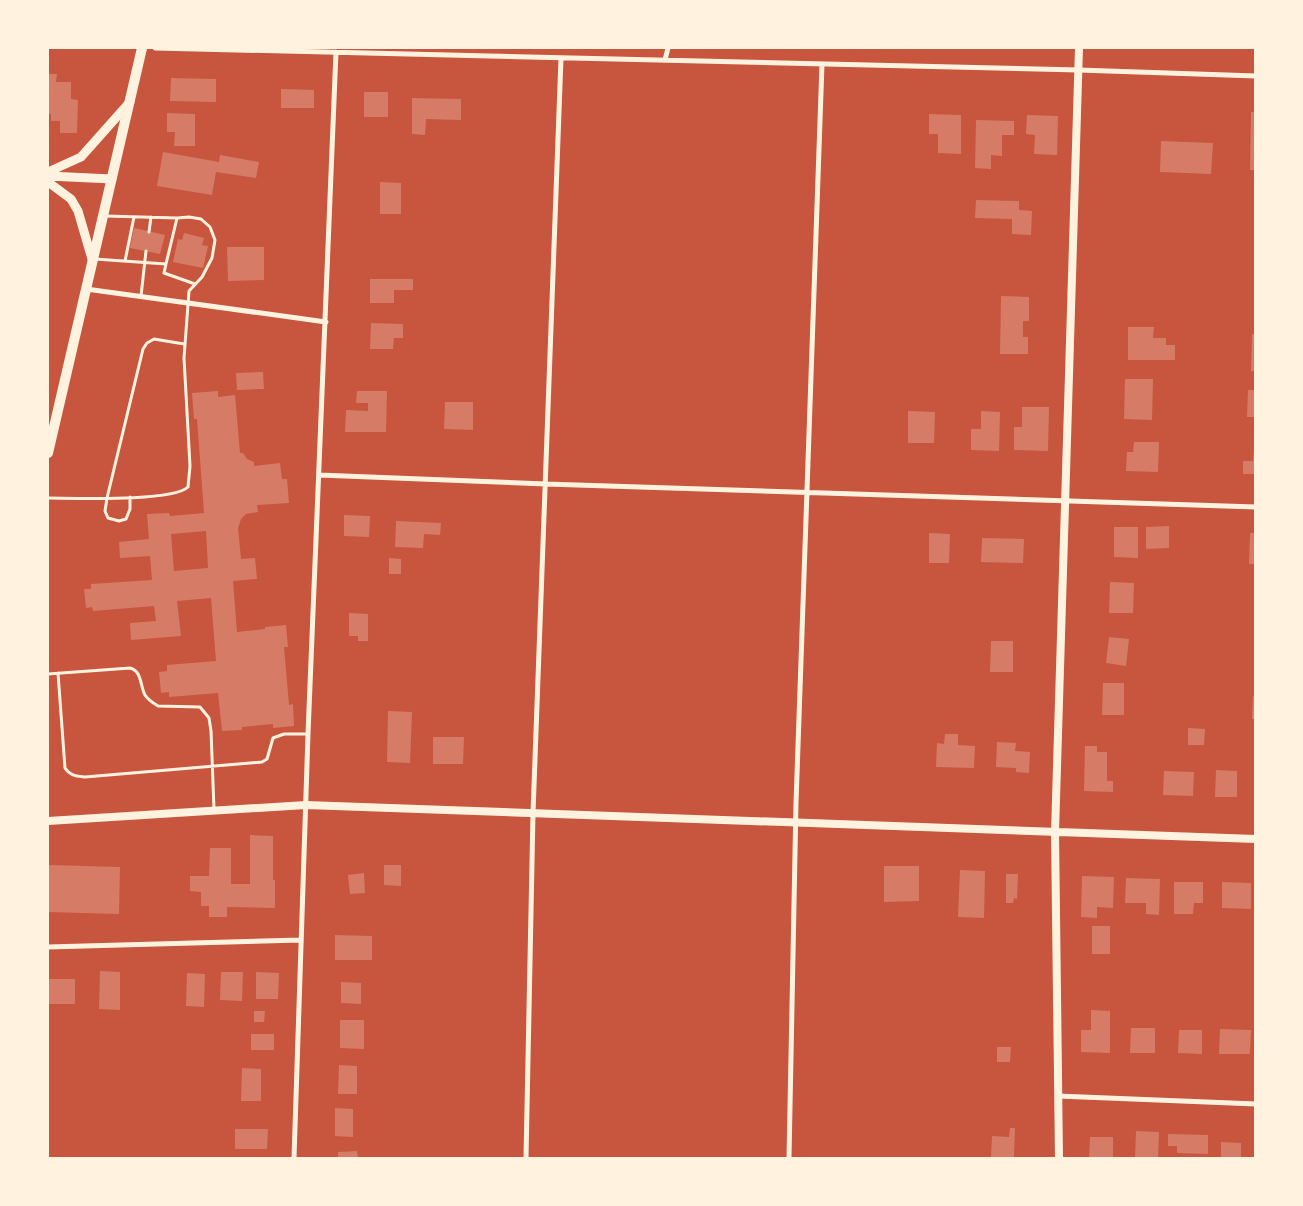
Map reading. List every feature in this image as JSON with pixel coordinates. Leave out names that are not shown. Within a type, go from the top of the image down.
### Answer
[{"type":"main road","points":[[48,453],[142,48]]},
{"type":"main road","points":[[48,172],[80,157],[94,145],[130,102]]},
{"type":"main road","points":[[48,176],[112,178]]},
{"type":"main road","points":[[48,182],[71,199],[78,211],[92,259]]},
{"type":"street","points":[[155,48],[1256,76]]},
{"type":"street","points":[[405,54],[406,48]]},
{"type":"street","points":[[665,60],[668,48]]},
{"type":"street","points":[[1059,1158],[1055,832],[1079,48]]},
{"type":"street","points":[[294,1158],[308,734],[336,52]]},
{"type":"street","points":[[526,1158],[533,813],[561,58]]},
{"type":"street","points":[[788,1158],[796,822],[822,64]]},
{"type":"street","points":[[85,289],[326,322]]},
{"type":"street","points":[[319,475],[1256,507]]},
{"type":"street","points":[[48,821],[214,809],[306,805],[1256,839]]},
{"type":"street","points":[[48,947],[301,940]]},
{"type":"street","points":[[1058,1096],[1256,1104]]},
{"type":"lane","points":[[48,498],[130,497],[180,492],[188,487],[190,466],[184,344],[189,290],[202,277],[212,258],[215,240],[210,227],[201,219],[189,217],[103,216]]},
{"type":"lane","points":[[125,261],[134,217]]},
{"type":"lane","points":[[149,232],[151,218]]},
{"type":"lane","points":[[177,218],[164,273],[195,284]]},
{"type":"lane","points":[[141,297],[146,251]]},
{"type":"lane","points":[[92,259],[166,264]]},
{"type":"lane","points":[[130,497],[129,514],[126,518],[119,521],[108,518],[106,512],[107,498],[143,349],[147,343],[154,339],[184,344]]},
{"type":"lane","points":[[48,674],[130,668],[134,669],[138,674],[145,695],[158,706],[200,707],[209,718],[214,809]]},
{"type":"lane","points":[[58,673],[66,768],[72,775],[86,777],[262,762],[267,759],[273,738],[278,735],[308,734]]},
{"type":"building","points":[[48,74],[57,74],[56,82],[71,82],[71,99],[78,100],[77,133],[60,133],[60,121],[51,121],[51,114],[48,114]]},
{"type":"building","points":[[171,78],[216,79],[216,102],[170,101]]},
{"type":"building","points":[[281,89],[314,90],[314,108],[281,108]]},
{"type":"building","points":[[364,92],[388,92],[388,117],[364,117]]},
{"type":"building","points":[[412,98],[461,99],[461,120],[426,119],[425,135],[412,134]]},
{"type":"building","points":[[1251,112],[1256,112],[1256,170],[1250,170]]},
{"type":"building","points":[[167,113],[195,114],[195,146],[174,146],[175,132],[167,132]]},
{"type":"building","points":[[929,114],[961,115],[961,154],[938,153],[938,134],[929,134]]},
{"type":"building","points":[[1027,115],[1058,116],[1057,155],[1034,154],[1035,135],[1026,134]]},
{"type":"building","points":[[976,120],[1014,121],[1014,135],[1002,135],[1002,156],[991,155],[991,169],[975,168]]},
{"type":"building","points":[[1161,141],[1213,143],[1211,174],[1160,172]]},
{"type":"building","points":[[163,152],[219,162],[220,155],[259,162],[256,178],[216,172],[212,195],[157,186]]},
{"type":"building","points":[[380,182],[401,183],[401,214],[380,214]]},
{"type":"building","points":[[976,200],[1019,201],[1019,210],[1032,211],[1031,235],[1012,234],[1012,219],[975,218]]},
{"type":"building","points":[[134,228],[165,235],[160,254],[130,248]]},
{"type":"building","points":[[184,233],[204,238],[202,245],[208,246],[203,268],[173,262],[178,239],[182,240]]},
{"type":"building","points":[[227,247],[264,247],[264,280],[228,281]]},
{"type":"building","points":[[370,279],[413,279],[413,290],[394,290],[394,303],[370,303]]},
{"type":"building","points":[[1001,296],[1029,297],[1029,321],[1023,321],[1023,337],[1028,337],[1028,354],[1000,354]]},
{"type":"building","points":[[371,323],[403,324],[403,338],[394,338],[393,349],[370,349]]},
{"type":"building","points":[[1128,327],[1154,327],[1153,338],[1166,338],[1166,345],[1175,345],[1175,360],[1128,360]]},
{"type":"building","points":[[1252,334],[1256,334],[1256,371],[1251,371]]},
{"type":"building","points":[[263,372],[264,389],[237,390],[236,373]]},
{"type":"building","points":[[1125,379],[1153,379],[1152,420],[1124,419]]},
{"type":"building","points":[[1248,390],[1256,390],[1256,417],[1247,417]]},
{"type":"building","points":[[218,391],[218,397],[235,395],[240,453],[243,453],[247,459],[254,462],[254,466],[280,463],[282,479],[287,479],[289,503],[257,505],[258,512],[246,514],[241,519],[238,528],[241,559],[255,558],[257,579],[233,581],[237,632],[286,625],[288,647],[284,647],[289,705],[293,704],[294,726],[273,728],[273,724],[242,727],[242,730],[222,731],[218,693],[169,697],[169,692],[161,693],[159,672],[167,671],[167,665],[216,661],[211,598],[177,601],[181,636],[131,640],[130,623],[156,621],[154,606],[93,611],[92,607],[86,608],[84,589],[91,589],[91,584],[152,580],[150,556],[120,558],[119,542],[149,539],[147,514],[169,513],[170,516],[204,513],[197,419],[194,419],[192,393]],"holes":[[[206,531],[208,568],[174,571],[171,534]]]},
{"type":"building","points":[[357,391],[387,391],[386,432],[345,432],[346,410],[368,411],[368,403],[356,403]]},
{"type":"building","points":[[445,402],[473,402],[473,430],[444,429]]},
{"type":"building","points":[[1022,407],[1049,407],[1048,451],[1014,450],[1014,427],[1022,427]]},
{"type":"building","points":[[908,411],[935,412],[934,443],[908,443]]},
{"type":"building","points":[[981,411],[1000,412],[999,451],[971,450],[971,429],[981,429]]},
{"type":"building","points":[[1134,442],[1159,442],[1158,472],[1126,471],[1127,452],[1133,452]]},
{"type":"building","points":[[1254,446],[1256,446],[1256,474],[1243,474],[1243,461],[1253,461]]},
{"type":"building","points":[[344,515],[370,516],[369,537],[344,536]]},
{"type":"building","points":[[396,521],[441,523],[440,535],[424,534],[423,548],[395,547]]},
{"type":"building","points":[[1169,526],[1169,548],[1146,549],[1146,527]]},
{"type":"building","points":[[1114,527],[1138,527],[1138,558],[1114,557]]},
{"type":"building","points":[[929,533],[950,534],[949,563],[929,563]]},
{"type":"building","points":[[1250,533],[1256,533],[1256,564],[1249,564]]},
{"type":"building","points":[[982,538],[1024,539],[1023,563],[981,562]]},
{"type":"building","points":[[389,558],[401,559],[401,574],[389,574]]},
{"type":"building","points":[[1110,582],[1134,583],[1133,613],[1109,613]]},
{"type":"building","points":[[349,613],[368,614],[368,641],[358,641],[358,636],[349,636]]},
{"type":"building","points":[[1109,637],[1129,639],[1126,666],[1106,663]]},
{"type":"building","points":[[991,641],[1013,641],[1013,672],[990,672]]},
{"type":"building","points":[[1103,683],[1124,683],[1124,715],[1102,715]]},
{"type":"building","points":[[1253,696],[1256,696],[1256,719],[1252,719]]},
{"type":"building","points":[[388,711],[412,712],[410,763],[387,762]]},
{"type":"building","points":[[1188,728],[1205,729],[1204,745],[1188,745]]},
{"type":"building","points":[[945,734],[958,734],[958,745],[975,746],[974,768],[936,767],[937,743],[944,744]]},
{"type":"building","points":[[433,737],[464,737],[463,764],[433,764]]},
{"type":"building","points":[[997,742],[1016,743],[1015,751],[1030,752],[1029,773],[1016,772],[1016,768],[996,767]]},
{"type":"building","points":[[1085,746],[1097,746],[1097,752],[1107,752],[1107,781],[1113,781],[1113,792],[1084,791]]},
{"type":"building","points":[[1216,770],[1237,771],[1237,797],[1215,797]]},
{"type":"building","points":[[1164,771],[1194,772],[1193,796],[1163,795]]},
{"type":"building","points":[[250,835],[273,836],[275,908],[227,907],[227,917],[209,917],[209,906],[201,906],[201,892],[190,891],[190,876],[209,876],[210,848],[231,848],[231,884],[250,884]]},
{"type":"building","points":[[48,865],[120,867],[119,914],[48,912]]},
{"type":"building","points":[[384,865],[401,865],[401,886],[384,885]]},
{"type":"building","points":[[884,866],[919,866],[919,901],[884,902]]},
{"type":"building","points":[[960,870],[985,871],[984,918],[958,917]]},
{"type":"building","points":[[364,873],[365,893],[350,894],[348,875]]},
{"type":"building","points":[[1006,874],[1018,874],[1017,899],[1014,898],[1013,903],[1006,903]]},
{"type":"building","points":[[1082,876],[1114,877],[1113,908],[1097,907],[1097,918],[1081,917]]},
{"type":"building","points":[[1126,878],[1160,879],[1159,915],[1146,914],[1146,903],[1125,903]]},
{"type":"building","points":[[1174,882],[1203,882],[1203,903],[1194,903],[1193,914],[1174,914]]},
{"type":"building","points":[[1222,882],[1251,883],[1251,909],[1222,908]]},
{"type":"building","points":[[1092,926],[1110,926],[1110,954],[1092,954]]},
{"type":"building","points":[[335,935],[372,936],[372,960],[335,960]]},
{"type":"building","points":[[100,971],[120,972],[120,1010],[99,1009]]},
{"type":"building","points":[[221,972],[243,972],[242,1001],[220,1000]]},
{"type":"building","points":[[256,972],[279,973],[278,999],[256,999]]},
{"type":"building","points":[[187,973],[205,974],[204,1007],[186,1006]]},
{"type":"building","points":[[48,979],[75,979],[75,1004],[48,1004]]},
{"type":"building","points":[[341,982],[361,983],[361,1004],[341,1003]]},
{"type":"building","points":[[1091,1010],[1110,1011],[1110,1053],[1081,1052],[1081,1030],[1091,1030]]},
{"type":"building","points":[[254,1011],[265,1011],[264,1022],[254,1022]]},
{"type":"building","points":[[340,1020],[364,1020],[364,1049],[340,1048]]},
{"type":"building","points":[[1131,1028],[1155,1028],[1155,1053],[1130,1053]]},
{"type":"building","points":[[1220,1029],[1251,1030],[1250,1054],[1219,1054]]},
{"type":"building","points":[[1179,1030],[1202,1030],[1202,1054],[1178,1053]]},
{"type":"building","points":[[251,1034],[274,1034],[274,1050],[251,1050]]},
{"type":"building","points":[[997,1047],[1011,1047],[1010,1062],[997,1062]]},
{"type":"building","points":[[339,1065],[357,1066],[357,1094],[338,1094]]},
{"type":"building","points":[[242,1068],[261,1069],[261,1101],[241,1101]]},
{"type":"building","points":[[335,1108],[353,1109],[353,1137],[335,1136]]},
{"type":"building","points":[[1010,1128],[1015,1128],[1014,1157],[991,1157],[992,1136],[1009,1137]]},
{"type":"building","points":[[235,1129],[268,1129],[267,1149],[235,1149]]},
{"type":"building","points":[[1136,1131],[1159,1132],[1158,1158],[1135,1158]]},
{"type":"building","points":[[1168,1134],[1208,1135],[1208,1154],[1177,1153],[1177,1146],[1168,1146]]},
{"type":"building","points":[[1090,1137],[1113,1137],[1113,1158],[1089,1158]]},
{"type":"building","points":[[1221,1142],[1241,1143],[1241,1158],[1221,1158]]},
{"type":"building","points":[[357,1151],[358,1158],[338,1158],[338,1152]]}]
